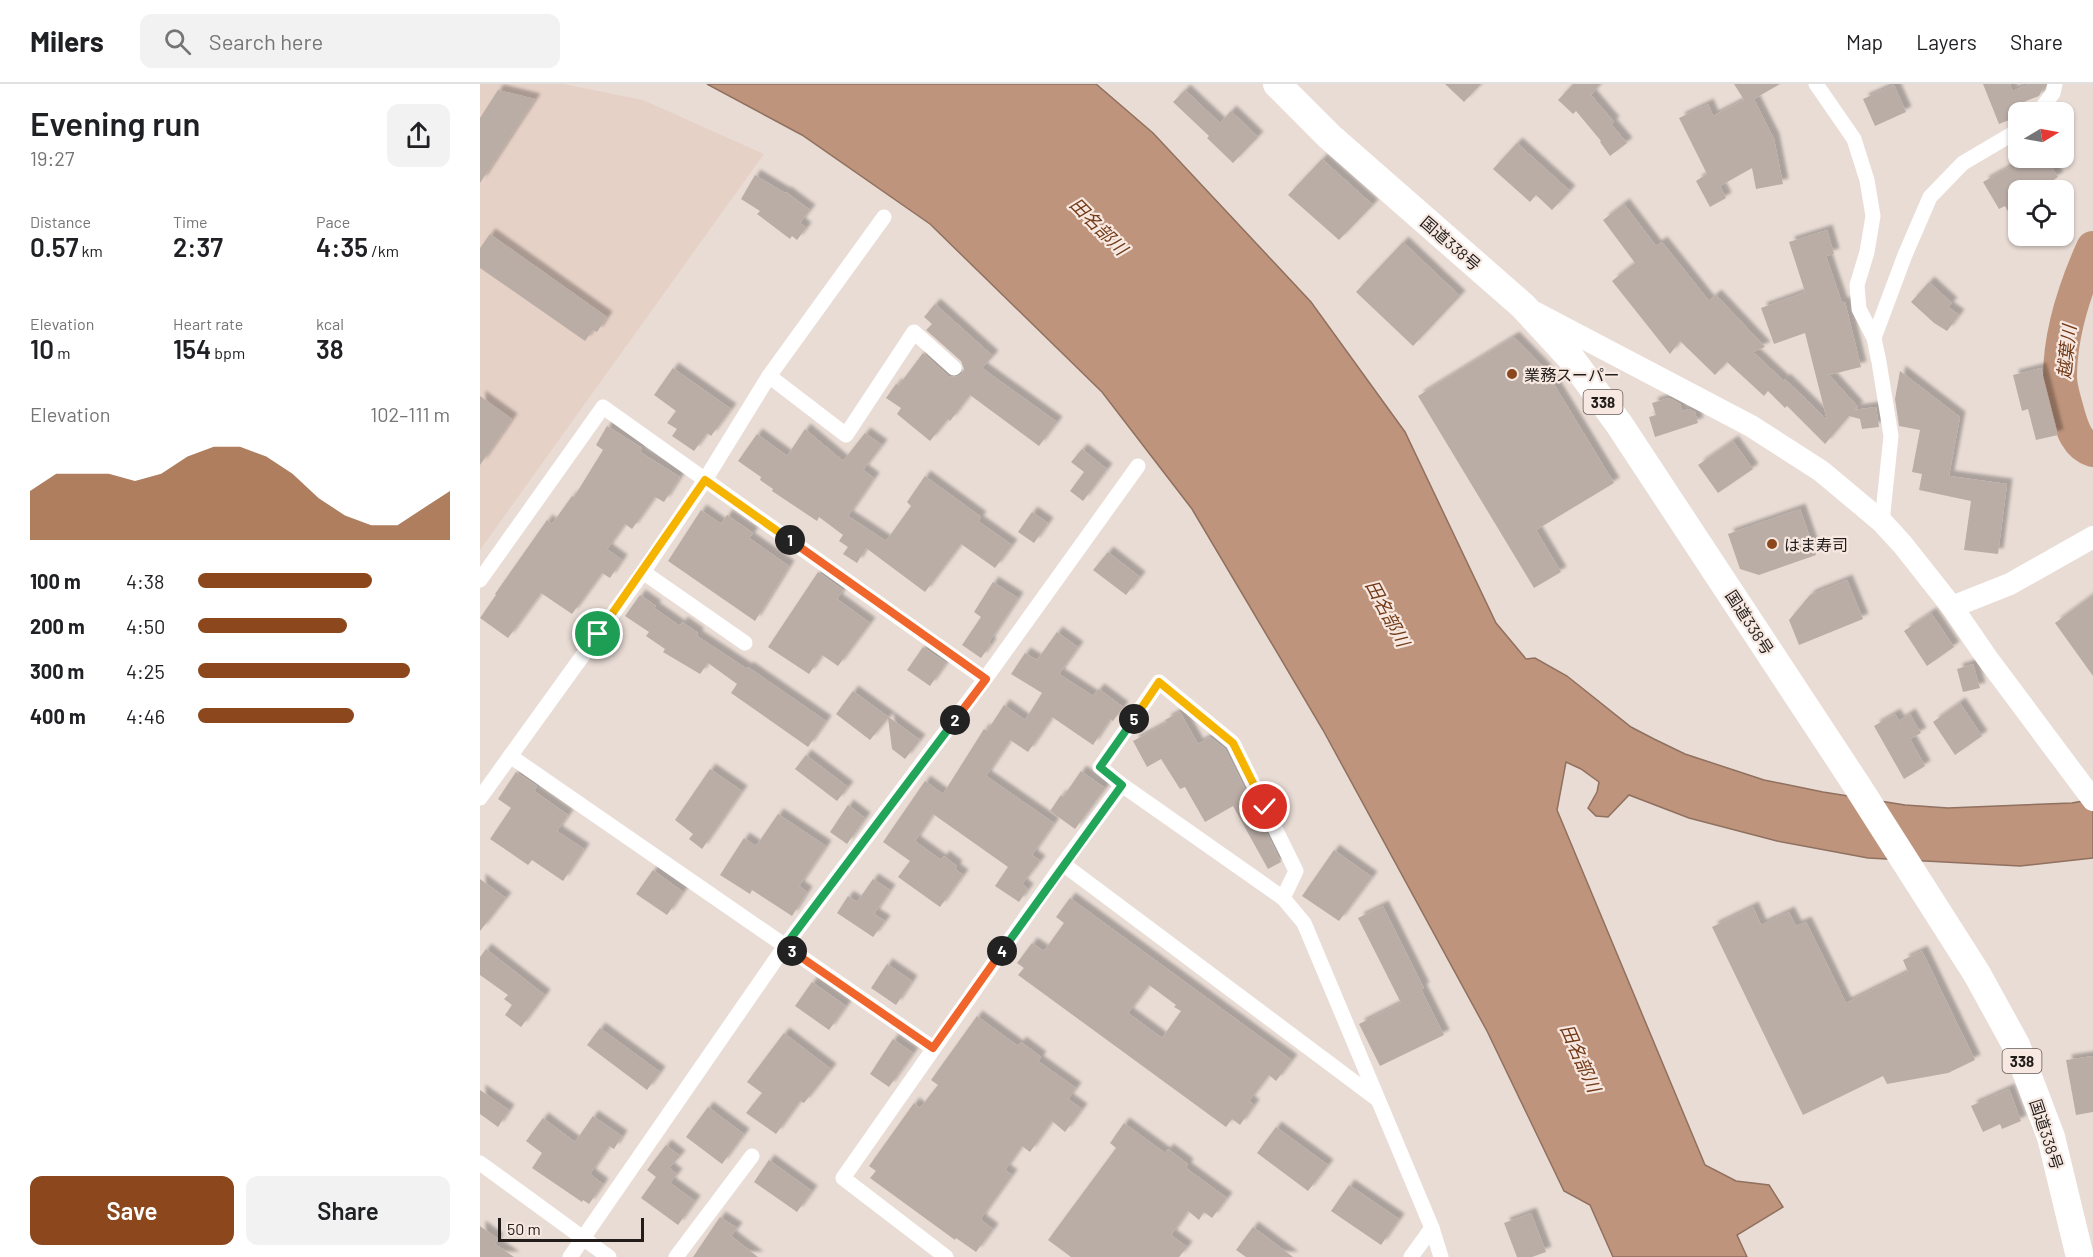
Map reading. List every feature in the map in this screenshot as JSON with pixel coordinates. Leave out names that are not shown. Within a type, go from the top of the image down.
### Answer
[{"type":"highway","name":"国道338号","points":[[1277,84],[1330,136],[1523,306],[1570,357],[1619,424],[1856,784],[1977,974],[2016,1045],[2051,1137],[2080,1257]]},
{"type":"street","points":[[1816,84],[1854,139],[1867,180],[1873,216],[1867,252],[1857,285],[1859,309],[1874,338],[1891,436],[1882,522]]},
{"type":"street","points":[[2046,102],[2053,93],[2055,84]]},
{"type":"street","points":[[1874,338],[1905,255],[1930,197],[1963,163],[2008,136]]},
{"type":"street","points":[[480,798],[643,572],[705,480],[769,376],[884,217]]},
{"type":"street","points":[[1523,306],[1751,426],[1821,471],[1882,522],[1904,545],[1952,607],[1987,658],[2090,796]]},
{"type":"street","points":[[769,376],[846,435],[914,332],[954,368]]},
{"type":"street","points":[[480,580],[603,407],[986,679]]},
{"type":"street","points":[[570,1257],[785,946],[986,679],[1138,466]]},
{"type":"street","points":[[1952,607],[2010,584],[2093,537]]},
{"type":"street","points":[[643,572],[745,643]]},
{"type":"street","points":[[1283,898],[1296,871],[1233,743],[1159,682],[1100,767],[1122,785],[1283,898],[1304,923],[1432,1228],[1441,1257]]},
{"type":"street","points":[[510,756],[933,1048]]},
{"type":"street","points":[[946,1257],[843,1178],[1063,864],[1122,785]]},
{"type":"street","points":[[1063,864],[1377,1099]]},
{"type":"street","points":[[676,1257],[752,1156]]},
{"type":"street","points":[[480,1163],[609,1257]]},
{"type":"street","points":[[1411,1257],[1432,1228]]},
{"type":"shaded area","points":[[480,84],[564,84],[643,100],[764,154],[480,550]]},
{"type":"water","name":"田名部川","points":[[707,84],[1096,84],[1153,133],[1311,302],[1405,432],[1496,623],[1526,659],[1535,658],[1567,676],[1631,727],[1654,739],[1685,754],[1764,780],[1905,805],[1948,808],[2072,803],[2093,799],[2093,858],[2020,866],[1868,858],[1777,841],[1689,818],[1629,795],[1608,817],[1596,816],[1588,808],[1597,792],[1599,782],[1566,762],[1557,810],[1705,1165],[1736,1181],[1769,1185],[1783,1207],[1737,1235],[1747,1257],[1613,1257],[1590,1205],[1564,1191],[1487,1031],[1323,730],[1192,509],[1102,392],[930,224],[802,135]]},
{"type":"building","points":[[1445,84],[1481,84],[1464,102]]},
{"type":"building","points":[[1573,84],[1600,84],[1591,95],[1614,122],[1611,124],[1627,143],[1610,156],[1601,141],[1576,111],[1573,114],[1558,100]]},
{"type":"building","points":[[1734,84],[1780,84],[1754,99],[1774,139],[1783,184],[1756,189],[1752,168],[1720,186],[1726,198],[1710,207],[1696,181],[1707,174],[1679,118],[1708,104],[1713,116],[1744,100]]},
{"type":"building","points":[[1983,84],[2010,84],[2012,91],[2030,84],[2045,84],[2039,96],[2023,102],[2008,102],[2008,120],[1999,124]]},
{"type":"building","points":[[1894,85],[1906,112],[1875,126],[1863,99]]},
{"type":"building","points":[[498,90],[535,99],[480,183],[480,118]]},
{"type":"building","points":[[1185,90],[1220,123],[1231,111],[1258,137],[1233,163],[1207,138],[1209,136],[1173,102]]},
{"type":"building","points":[[1517,143],[1570,191],[1552,210],[1536,195],[1530,202],[1493,169]]},
{"type":"building","points":[[1322,159],[1373,205],[1339,240],[1288,195]]},
{"type":"building","points":[[2008,168],[2052,168],[2058,177],[2053,180],[2008,180],[2008,211],[2005,206],[1999,209],[1983,182]]},
{"type":"building","points":[[755,175],[786,192],[810,210],[800,223],[806,228],[797,240],[792,236],[790,239],[757,214],[760,211],[741,199]]},
{"type":"building","points":[[1624,204],[1656,246],[1662,242],[1709,301],[1716,295],[1765,347],[1753,352],[1827,420],[1805,333],[1774,344],[1761,308],[1805,292],[1789,242],[1827,230],[1834,254],[1826,256],[1842,303],[1845,302],[1861,367],[1829,375],[1858,407],[1854,410],[1876,407],[1879,427],[1862,429],[1860,419],[1849,416],[1825,444],[1787,406],[1785,408],[1768,391],[1764,396],[1727,362],[1715,375],[1680,341],[1670,354],[1612,281],[1635,263],[1603,220]]},
{"type":"building","points":[[490,234],[607,317],[597,332],[593,330],[585,341],[480,268],[480,248]]},
{"type":"building","points":[[1403,242],[1460,296],[1413,346],[1356,292]]},
{"type":"building","points":[[1929,282],[1952,303],[1948,307],[1959,315],[1947,331],[1934,323],[1911,302]]},
{"type":"building","points":[[935,304],[993,356],[982,368],[1057,422],[1039,446],[970,395],[950,421],[948,419],[930,441],[897,414],[901,408],[886,398],[923,353],[948,376],[956,377],[962,374],[964,369],[961,361],[926,330],[932,324],[924,317]]},
{"type":"building","points":[[1514,337],[1544,368],[1614,483],[1536,530],[1561,572],[1534,588],[1418,396]]},
{"type":"building","points":[[673,368],[731,409],[711,436],[707,433],[694,451],[672,436],[677,429],[667,423],[676,411],[654,395]]},
{"type":"building","points":[[2041,368],[2058,435],[2036,440],[2028,409],[2022,411],[2013,375]]},
{"type":"building","points":[[1900,371],[1960,417],[1949,476],[2007,484],[1998,554],[1964,550],[1971,501],[1919,490],[1922,474],[1912,472],[1920,430],[1899,426],[1895,399]]},
{"type":"building","points":[[480,396],[512,419],[480,465]]},
{"type":"building","points":[[1669,398],[1680,404],[1682,411],[1689,409],[1695,412],[1698,423],[1655,437],[1649,417],[1656,415],[1652,403]]},
{"type":"building","points":[[607,426],[642,448],[640,452],[680,477],[664,502],[655,497],[632,529],[625,524],[607,549],[622,560],[610,578],[602,573],[572,614],[541,593],[508,638],[480,618],[547,520],[552,524],[572,496],[574,497],[603,450],[596,445]]},
{"type":"building","points":[[805,429],[843,461],[865,433],[882,445],[863,470],[874,478],[848,516],[886,541],[911,506],[907,502],[925,476],[981,517],[978,521],[1012,545],[995,568],[961,544],[925,592],[866,548],[857,563],[843,554],[848,547],[839,541],[843,535],[819,517],[817,521],[772,491],[773,489],[760,480],[761,477],[738,461],[757,434],[787,456]]},
{"type":"building","points":[[1733,441],[1753,469],[1718,493],[1698,465]]},
{"type":"building","points":[[1082,449],[1107,469],[1083,501],[1070,491],[1084,472],[1071,462]]},
{"type":"building","name":"はま寿司","points":[[1800,509],[1816,555],[1759,575],[1740,569],[1728,534]]},
{"type":"building","points":[[701,510],[721,524],[727,515],[753,533],[749,538],[789,566],[755,621],[668,561]]},
{"type":"building","points":[[1032,512],[1048,523],[1034,543],[1018,532]]},
{"type":"building","points":[[1108,552],[1140,577],[1126,595],[1093,570]]},
{"type":"building","points":[[818,572],[843,590],[837,599],[870,623],[838,666],[822,655],[809,674],[768,647]]},
{"type":"building","points":[[1847,580],[1863,619],[1799,645],[1789,620],[1810,595]]},
{"type":"building","points":[[993,582],[1018,598],[981,658],[962,645],[981,617],[974,612]]},
{"type":"building","points":[[640,595],[680,626],[682,622],[698,633],[697,636],[747,669],[748,667],[826,721],[808,747],[731,693],[737,684],[708,663],[700,674],[663,652],[665,649],[646,636],[649,632],[625,616]]},
{"type":"building","points":[[2093,595],[2093,676],[2055,623]]},
{"type":"building","points":[[1931,613],[1954,647],[1927,666],[1904,631]]},
{"type":"building","points":[[1057,632],[1078,647],[1059,674],[1093,696],[1099,689],[1123,707],[1113,721],[1110,719],[1093,745],[1052,717],[1028,752],[1010,740],[986,776],[1054,823],[1032,855],[1040,861],[1022,884],[1028,889],[1019,902],[995,886],[1008,867],[933,814],[915,841],[941,860],[944,856],[957,866],[955,869],[963,875],[940,907],[898,877],[910,861],[883,842],[925,781],[943,794],[984,729],[987,731],[1004,705],[1025,720],[1042,693],[1011,674],[1025,653],[1037,660]]},
{"type":"building","points":[[923,647],[946,663],[930,686],[907,670]]},
{"type":"building","points":[[1973,664],[1980,688],[1963,692],[1957,669]]},
{"type":"building","points":[[853,691],[920,740],[905,759],[892,749],[888,718],[870,740],[836,714]]},
{"type":"building","points":[[1960,703],[1982,736],[1955,755],[1933,722]]},
{"type":"building","points":[[1180,712],[1198,744],[1210,737],[1225,749],[1281,862],[1268,869],[1233,806],[1205,822],[1185,787],[1180,789],[1161,759],[1147,767],[1133,741],[1167,723],[1165,720]]},
{"type":"building","points":[[1895,714],[1899,721],[1910,714],[1921,733],[1910,739],[1925,766],[1904,779],[1874,726]]},
{"type":"building","points":[[806,755],[848,787],[837,801],[795,769]]},
{"type":"building","points":[[710,769],[742,791],[702,849],[689,839],[693,834],[675,820]]},
{"type":"building","points":[[1081,771],[1105,788],[1075,829],[1050,811]]},
{"type":"building","points":[[516,772],[537,786],[534,791],[568,815],[557,831],[584,849],[563,881],[532,860],[528,865],[490,839],[511,808],[498,799]]},
{"type":"building","points":[[848,805],[865,818],[847,844],[830,832]]},
{"type":"building","points":[[778,814],[826,846],[799,886],[807,892],[792,916],[752,890],[750,894],[720,875],[744,838],[756,846]]},
{"type":"building","points":[[1334,850],[1372,877],[1339,921],[1302,896]]},
{"type":"building","points":[[653,870],[683,892],[667,915],[636,894]]},
{"type":"building","points":[[480,879],[506,898],[480,931]]},
{"type":"building","points":[[873,879],[890,890],[874,914],[885,921],[873,937],[837,913],[848,896],[857,902]]},
{"type":"building","points":[[1070,898],[1292,1060],[1276,1081],[1269,1075],[1249,1101],[1254,1105],[1240,1125],[1232,1119],[1226,1127],[1018,975],[1024,968],[1017,963],[1032,943],[1044,951],[1064,923],[1056,917]],"holes":[[[1149,985],[1176,1005],[1174,1007],[1181,1011],[1162,1038],[1128,1013]]]},
{"type":"building","points":[[1383,906],[1424,988],[1421,989],[1444,1035],[1380,1066],[1359,1024],[1401,1003],[1358,918]]},
{"type":"building","points":[[1753,907],[1761,925],[1789,912],[1796,926],[1806,922],[1846,1003],[1908,972],[1903,960],[1922,951],[1975,1060],[1948,1073],[1887,1084],[1883,1076],[1803,1115],[1712,927]]},
{"type":"building","points":[[486,949],[545,995],[521,1027],[505,1015],[512,1005],[504,999],[508,995],[480,975],[480,957]]},
{"type":"building","points":[[887,964],[912,981],[896,1005],[871,988]]},
{"type":"building","points":[[812,982],[846,1006],[829,1030],[795,1006]]},
{"type":"building","points":[[977,1016],[1018,1046],[1021,1042],[1041,1057],[1038,1061],[1076,1088],[1068,1099],[1082,1109],[1065,1132],[1052,1121],[1030,1152],[1022,1146],[1005,1170],[1012,1175],[982,1217],[981,1220],[993,1229],[976,1252],[956,1238],[955,1240],[870,1178],[876,1171],[869,1166],[914,1103],[920,1108],[938,1085],[931,1080]]},
{"type":"building","points":[[600,1028],[660,1072],[647,1090],[587,1045]]},
{"type":"building","points":[[784,1033],[831,1069],[804,1103],[800,1101],[776,1134],[746,1113],[762,1093],[747,1082]]},
{"type":"building","points":[[893,1039],[913,1053],[889,1087],[870,1074]]},
{"type":"building","points":[[2093,1056],[2093,1112],[2076,1115],[2066,1060]]},
{"type":"building","points":[[2009,1089],[2021,1121],[2002,1129],[2000,1124],[1983,1132],[1971,1106]]},
{"type":"building","points":[[480,1090],[509,1110],[498,1127],[480,1114]]},
{"type":"building","points":[[708,1107],[744,1134],[722,1164],[686,1137]]},
{"type":"building","points":[[593,1116],[622,1136],[614,1149],[609,1146],[590,1174],[603,1184],[589,1204],[583,1200],[582,1202],[532,1168],[542,1153],[526,1141],[543,1118],[575,1142]]},
{"type":"building","points":[[1124,1123],[1165,1153],[1168,1149],[1188,1164],[1186,1168],[1227,1198],[1212,1218],[1204,1212],[1199,1220],[1188,1211],[1171,1235],[1187,1247],[1179,1257],[1071,1257],[1048,1240],[1116,1148],[1110,1143]]},
{"type":"building","points":[[1276,1127],[1328,1165],[1308,1191],[1257,1153]]},
{"type":"building","points":[[666,1145],[680,1156],[669,1168],[677,1174],[670,1183],[695,1201],[678,1225],[641,1198],[656,1177],[647,1170]]},
{"type":"building","points":[[769,1160],[812,1191],[797,1212],[754,1182]]},
{"type":"building","points":[[1349,1185],[1399,1219],[1381,1245],[1331,1211]]},
{"type":"building","points":[[1531,1213],[1546,1252],[1532,1257],[1517,1257],[1504,1223]]},
{"type":"building","points":[[720,1217],[737,1228],[731,1236],[758,1257],[693,1257]]},
{"type":"building","points":[[480,1226],[498,1239],[495,1244],[514,1257],[480,1257]]},
{"type":"building","points":[[1253,1227],[1293,1257],[1246,1257],[1236,1250]]},
{"type":"waterway","name":"越葉川","points":[[2093,248],[2070,311],[2063,344],[2060,377],[2073,430],[2079,440],[2087,448],[2093,450]]},
{"type":"place","name":"業務スーパー","points":[[1512,374]]},
{"type":"place","name":"はま寿司","points":[[1772,544]]},
{"type":"route","points":[[598,634],[705,480],[986,679],[785,946],[933,1048],[1063,864],[1122,785],[1100,767],[1159,682],[1233,743],[1265,807]]}]
